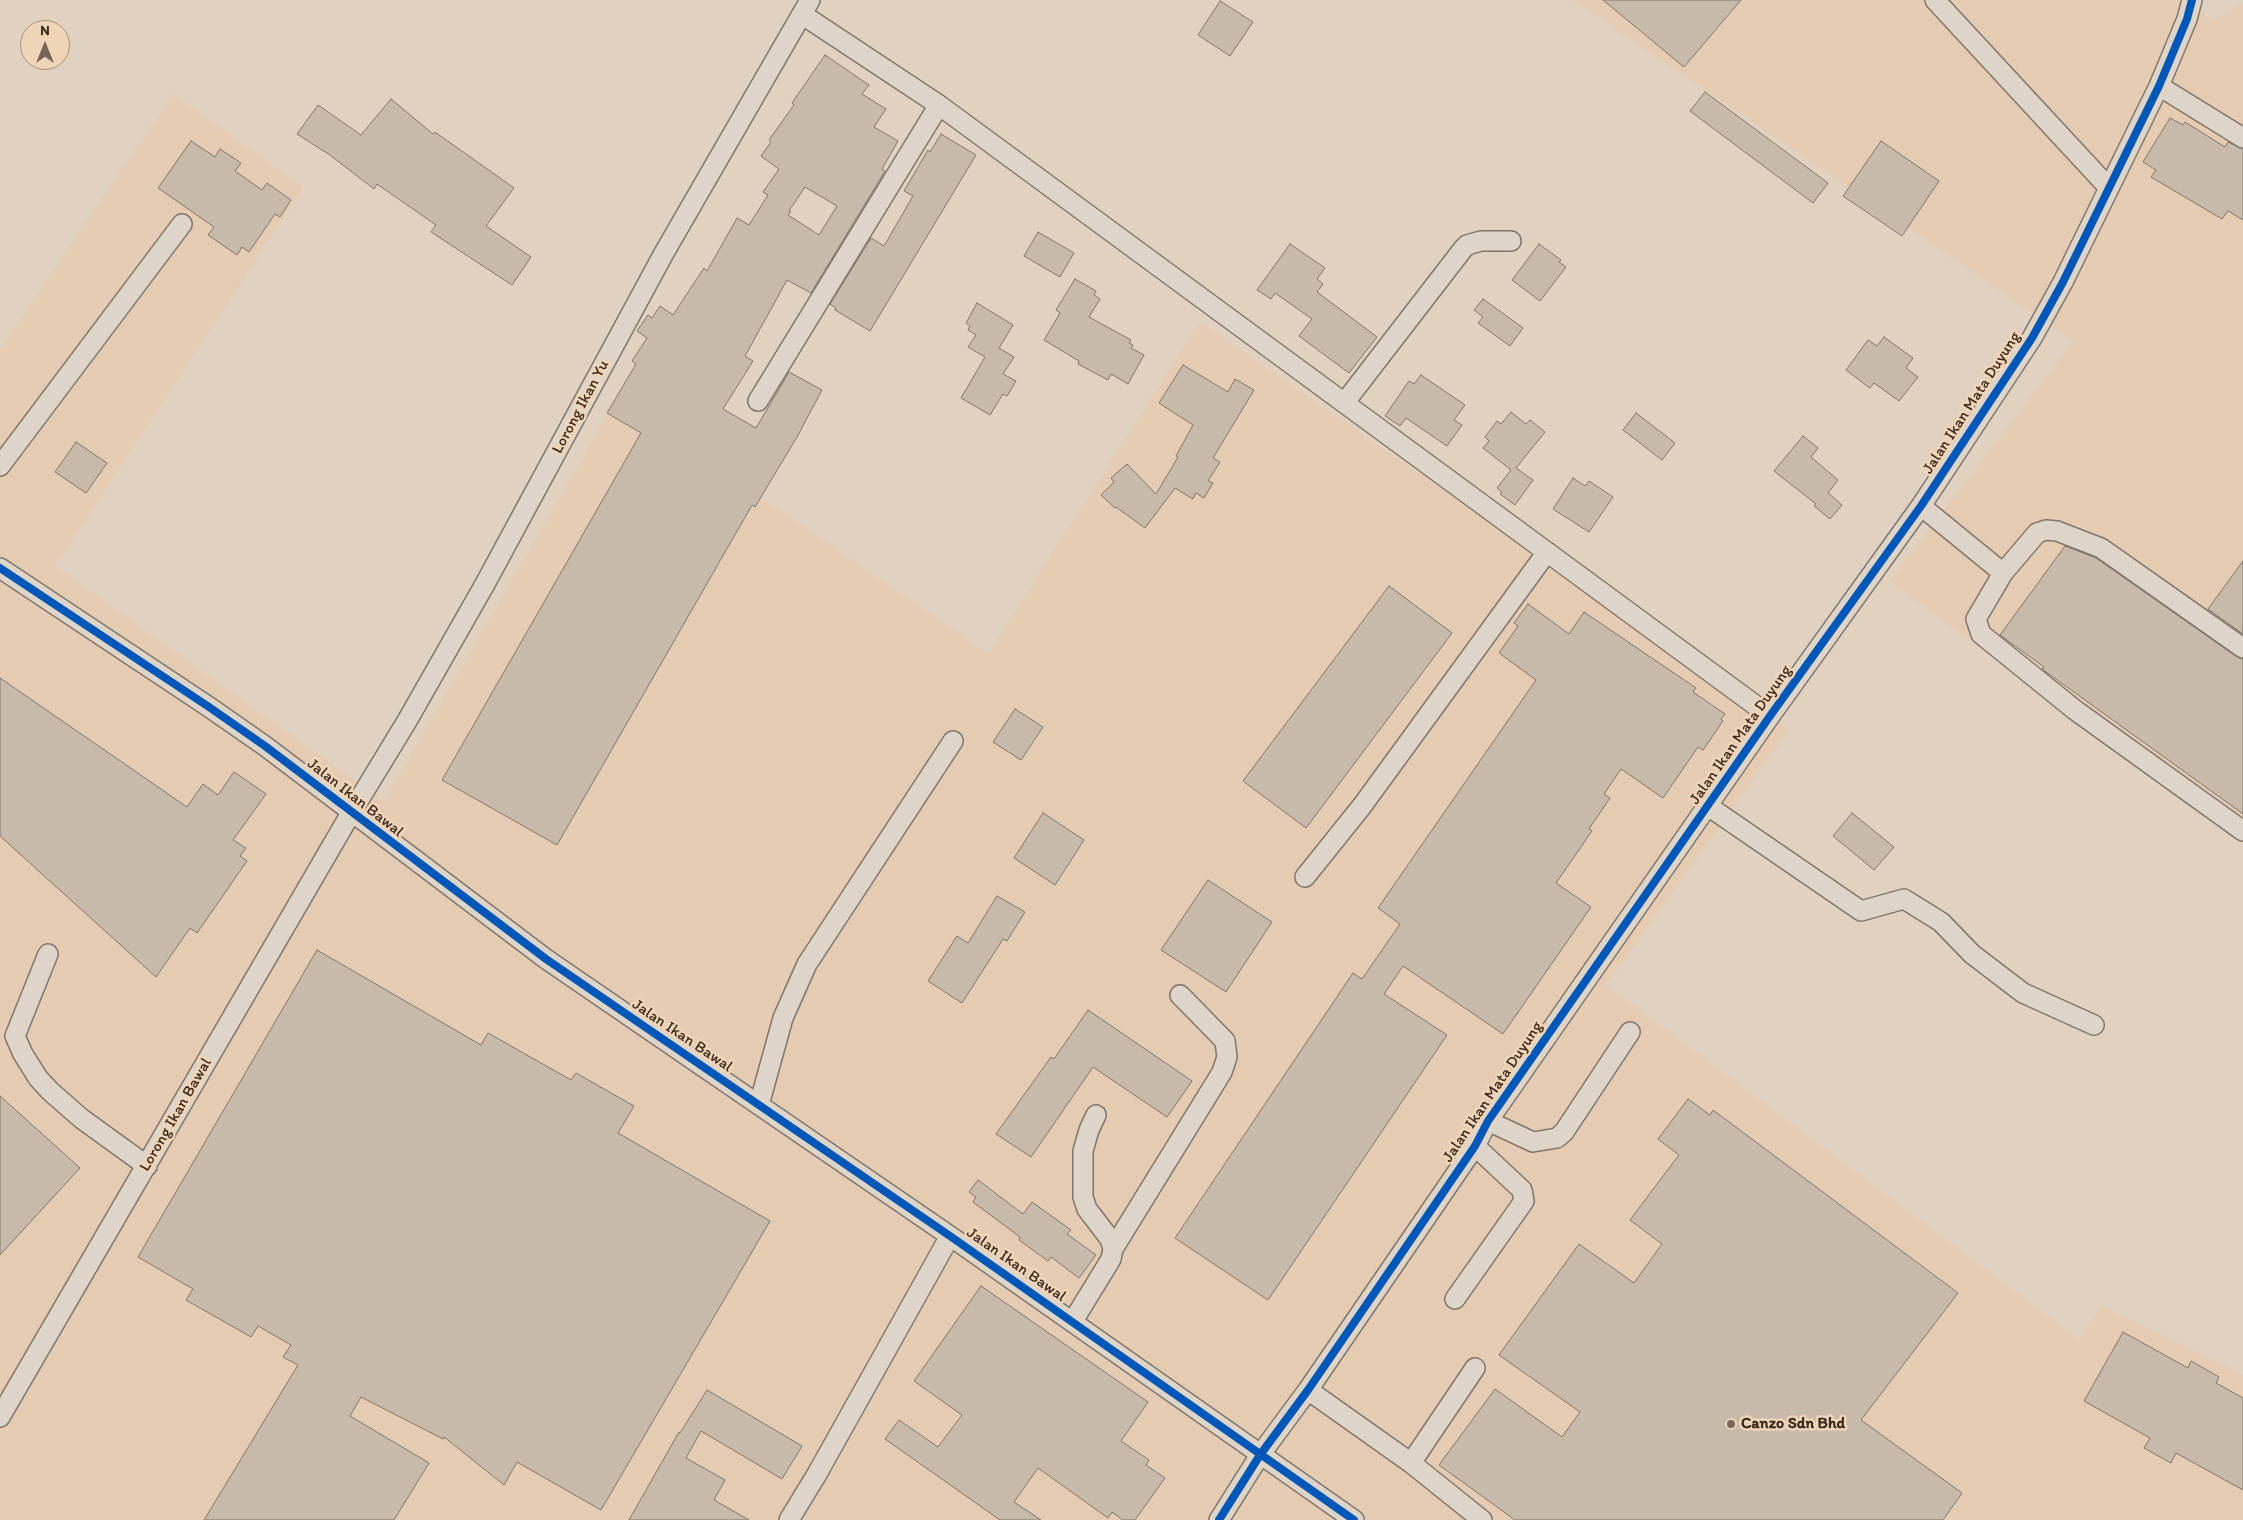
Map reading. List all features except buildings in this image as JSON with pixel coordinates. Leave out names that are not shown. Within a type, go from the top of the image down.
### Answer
[{"type":"street","points":[[1934,0],[2109,188]]},
{"type":"street","name":"Jalan Ikan Mata Duyung","points":[[1219,1520],[1260,1455],[1308,1390],[1474,1146],[1488,1121],[1770,716],[1921,506],[2032,338],[2063,282],[2159,86],[2187,19],[2192,0]]},
{"type":"street","points":[[806,7],[1770,716]]},
{"type":"street","name":"Lorong Ikan Yu","points":[[351,813],[407,721],[485,584],[664,253],[806,7]]},
{"type":"street","points":[[2159,86],[2243,138]]},
{"type":"street","points":[[758,401],[939,105]]},
{"type":"street","points":[[0,466],[182,224]]},
{"type":"street","points":[[1345,402],[1467,245],[1481,241],[1511,241]]},
{"type":"street","points":[[1921,506],[2003,573]]},
{"type":"street","points":[[2243,648],[2101,548],[2057,531],[2046,530],[2037,533],[2003,573],[1976,619],[1980,634],[2075,710],[2243,831]]},
{"type":"street","points":[[1305,877],[1362,806],[1547,552]]},
{"type":"street","name":"Jalan Ikan Bawal","points":[[0,568],[265,746],[546,959],[1073,1321],[1354,1520]]},
{"type":"street","points":[[759,1105],[783,1018],[807,964],[953,741]]},
{"type":"street","points":[[1708,806],[1861,911],[1904,899],[1941,922],[1972,954],[2023,992],[2094,1025]]},
{"type":"street","name":"Lorong Ikan Bawal","points":[[0,1417],[351,813]]},
{"type":"street","points":[[48,954],[15,1036],[23,1054],[38,1078],[51,1092],[82,1119],[147,1166]]},
{"type":"street","points":[[1073,1321],[1110,1259],[1113,1249],[1222,1072],[1227,1057],[1225,1041],[1180,995]]},
{"type":"street","points":[[1488,1121],[1534,1142],[1557,1138],[1564,1132],[1630,1032]]},
{"type":"street","points":[[1096,1114],[1083,1151],[1083,1198],[1087,1209],[1110,1239],[1113,1249]]},
{"type":"street","points":[[1455,1299],[1524,1201],[1522,1190],[1474,1146]]},
{"type":"street","points":[[789,1520],[817,1474],[950,1236]]},
{"type":"street","points":[[1411,1463],[1474,1368]]},
{"type":"street","points":[[1308,1390],[1411,1463],[1482,1520]]},
{"type":"shaded area","points":[[1573,0],[2184,0],[2212,21],[2243,4],[2243,844],[1890,581],[2074,341]]},
{"type":"shaded area","points":[[173,94],[303,188],[55,566],[384,802],[617,399],[988,654],[1200,322],[1789,730],[1606,985],[2079,1340],[2102,1306],[2243,1375],[2243,1520],[0,1520],[0,349]]},
{"type":"cycle path","points":[[1219,1520],[1260,1455],[1308,1390],[1475,1146],[1488,1121],[1770,716],[1921,506],[2032,338],[2063,282],[2159,86],[2187,19],[2192,0]]},
{"type":"cycle path","points":[[0,568],[265,746],[546,959],[950,1236],[1354,1520]]},
{"type":"place","name":"Canzo Sdn Bhd","points":[[1731,1424]]}]
